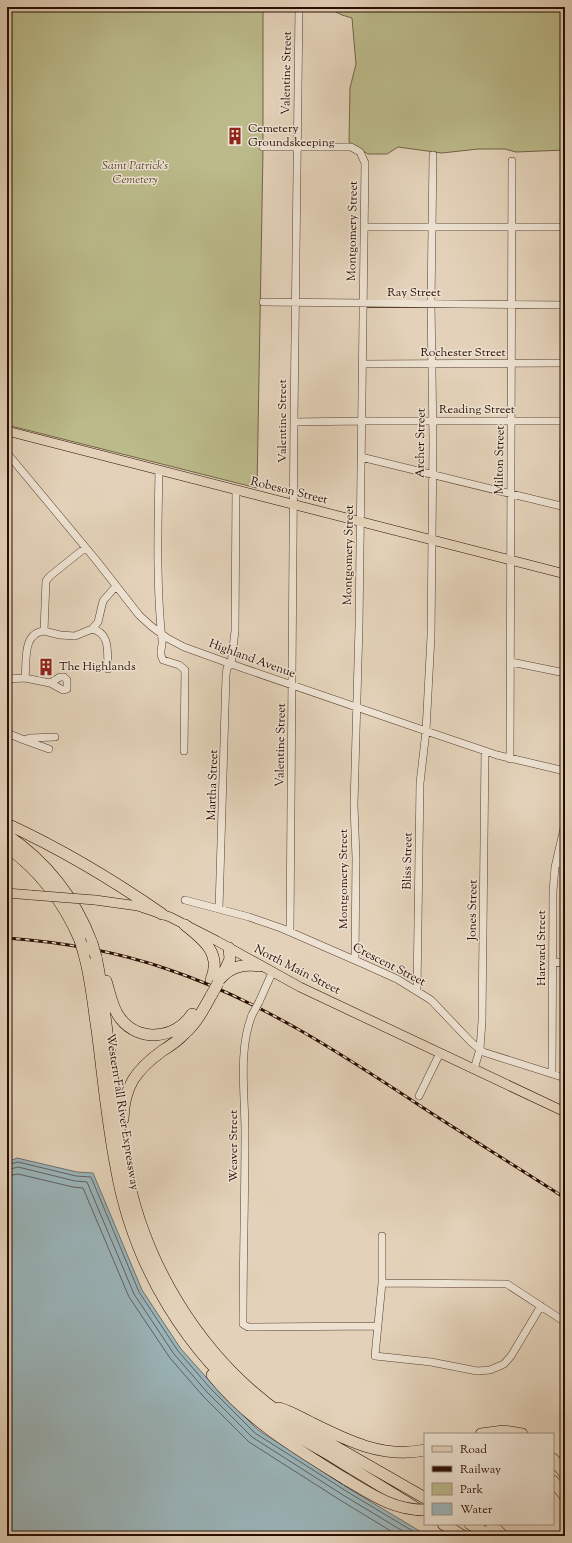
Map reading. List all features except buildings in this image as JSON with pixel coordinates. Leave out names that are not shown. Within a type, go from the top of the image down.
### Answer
[{"type":"highway","points":[[7,824],[128,891],[162,914]]},
{"type":"highway","points":[[7,835],[33,855],[60,884],[90,931],[111,999],[117,1013],[125,1023],[141,1033],[160,1035],[180,1027],[191,1016],[230,959],[229,948]]},
{"type":"highway","name":"Western Fall River Expressway","points":[[10,850],[38,874],[51,890],[68,916],[80,940],[90,983],[112,1146],[121,1192],[131,1226],[142,1255],[170,1310],[208,1361],[252,1404],[286,1429],[424,1512]]},
{"type":"highway","points":[[186,925],[202,939],[212,952],[216,981]]},
{"type":"highway","name":"Western Fall River Expressway","points":[[98,957],[125,1162],[139,1221],[161,1275],[189,1319],[210,1346],[240,1380],[270,1405],[303,1428],[424,1497]]},
{"type":"highway","points":[[216,981],[227,971],[235,967],[249,965],[260,966]]},
{"type":"highway","points":[[125,1162],[124,1111],[127,1092],[132,1080],[144,1064],[189,1030],[197,1019],[208,992]]},
{"type":"highway","points":[[170,1310],[217,1382],[238,1404],[272,1433],[347,1480],[390,1504],[411,1509],[424,1510]]},
{"type":"highway","points":[[270,1405],[290,1411],[339,1436],[365,1447],[392,1452],[409,1453],[424,1450]]},
{"type":"highway","points":[[489,1433],[504,1431],[516,1433]]},
{"type":"highway","points":[[554,1451],[565,1462]]},
{"type":"highway","points":[[554,1460],[565,1474]]},
{"type":"highway","points":[[554,1482],[565,1496]]},
{"type":"highway","points":[[445,1525],[463,1536]]},
{"type":"highway","points":[[472,1525],[491,1536]]},
{"type":"highway","points":[[492,1525],[503,1536]]},
{"type":"main road","name":"Robeson Street","points":[[7,431],[565,574]]},
{"type":"main road","name":"North Main Street","points":[[7,893],[95,900],[129,905],[162,914],[229,948],[272,973],[565,1112]]},
{"type":"street","name":"Valentine Street","points":[[290,932],[298,7]]},
{"type":"street","name":"Montgomery Street","points":[[297,148],[344,146],[354,148],[360,152],[365,164],[357,707],[354,805],[356,858],[355,960]]},
{"type":"street","points":[[263,147],[297,148]]},
{"type":"street","name":"Archer Street","points":[[426,731],[431,636],[431,303],[434,155]]},
{"type":"street","name":"Milton Street","points":[[510,759],[512,662],[510,493],[512,161]]},
{"type":"street","points":[[364,227],[565,226]]},
{"type":"street","name":"Ray Street","points":[[263,302],[565,305]]},
{"type":"street","name":"Rochester Street","points":[[362,364],[565,364]]},
{"type":"street","points":[[361,457],[564,507],[564,421]]},
{"type":"street","name":"Reading Street","points":[[294,422],[564,421]]},
{"type":"street","name":"Highland Avenue","points":[[7,453],[11,464],[85,548],[139,615],[161,634],[184,647],[292,686],[510,759],[565,771]]},
{"type":"street","points":[[159,470],[158,595],[162,643],[160,654],[163,660],[179,665],[185,670],[184,751]]},
{"type":"street","name":"Martha Street","points":[[219,909],[222,863],[226,675],[227,668],[231,664],[235,631],[236,490]]},
{"type":"street","points":[[44,631],[46,581],[50,576],[85,548]]},
{"type":"street","points":[[26,678],[28,642],[30,638],[36,633],[44,631],[60,635],[75,636],[92,629],[98,622],[103,601],[116,586]]},
{"type":"street","points":[[92,629],[97,630],[104,635],[106,640],[108,669]]},
{"type":"street","points":[[512,662],[565,673]]},
{"type":"street","points":[[7,679],[26,678],[50,683]]},
{"type":"street","name":"Bliss Street","points":[[417,991],[420,783],[426,731]]},
{"type":"street","points":[[7,733],[48,749]]},
{"type":"street","points":[[24,740],[30,738],[55,737]]},
{"type":"street","name":"Jones Street","points":[[474,1069],[480,1049],[483,972],[485,751]]},
{"type":"street","name":"Harvard Street","points":[[552,1073],[553,892],[556,863],[565,824]]},
{"type":"street","points":[[556,863],[565,865]]},
{"type":"street","name":"Crescent Street","points":[[185,900],[249,917],[290,932],[355,960],[397,980],[431,1000],[480,1049],[488,1054],[565,1078]]},
{"type":"street","points":[[553,962],[565,962]]},
{"type":"street","name":"Weaver Street","points":[[272,973],[252,1015],[245,1039],[243,1324],[248,1327],[378,1326]]},
{"type":"street","points":[[419,1096],[440,1053]]},
{"type":"street","points":[[382,1236],[382,1282],[375,1356],[431,1362],[477,1371],[490,1370],[504,1364],[511,1356],[541,1306]]},
{"type":"street","points":[[382,1282],[507,1284],[565,1322]]},
{"type":"green space","name":"Saint Patrick's Cemetery","points":[[7,7],[263,7],[263,151],[257,488],[7,425]]},
{"type":"green space","points":[[329,7],[565,7],[565,150],[516,152],[505,149],[478,149],[442,153],[398,147],[387,154],[368,154],[349,142],[350,88],[356,64],[352,18],[342,15]]},
{"type":"water","points":[[17,1158],[77,1172],[93,1173],[142,1290],[181,1349],[214,1386],[258,1430],[348,1488],[428,1536],[7,1536],[7,1162]]},
{"type":"railway","points":[[7,938],[88,948],[128,957],[167,969],[235,996],[300,1030],[332,1049],[565,1198]]},
{"type":"place","name":"Cemetery Groundskeeping","points":[[235,136]]},
{"type":"place","name":"The Highlands","points":[[46,667]]}]
